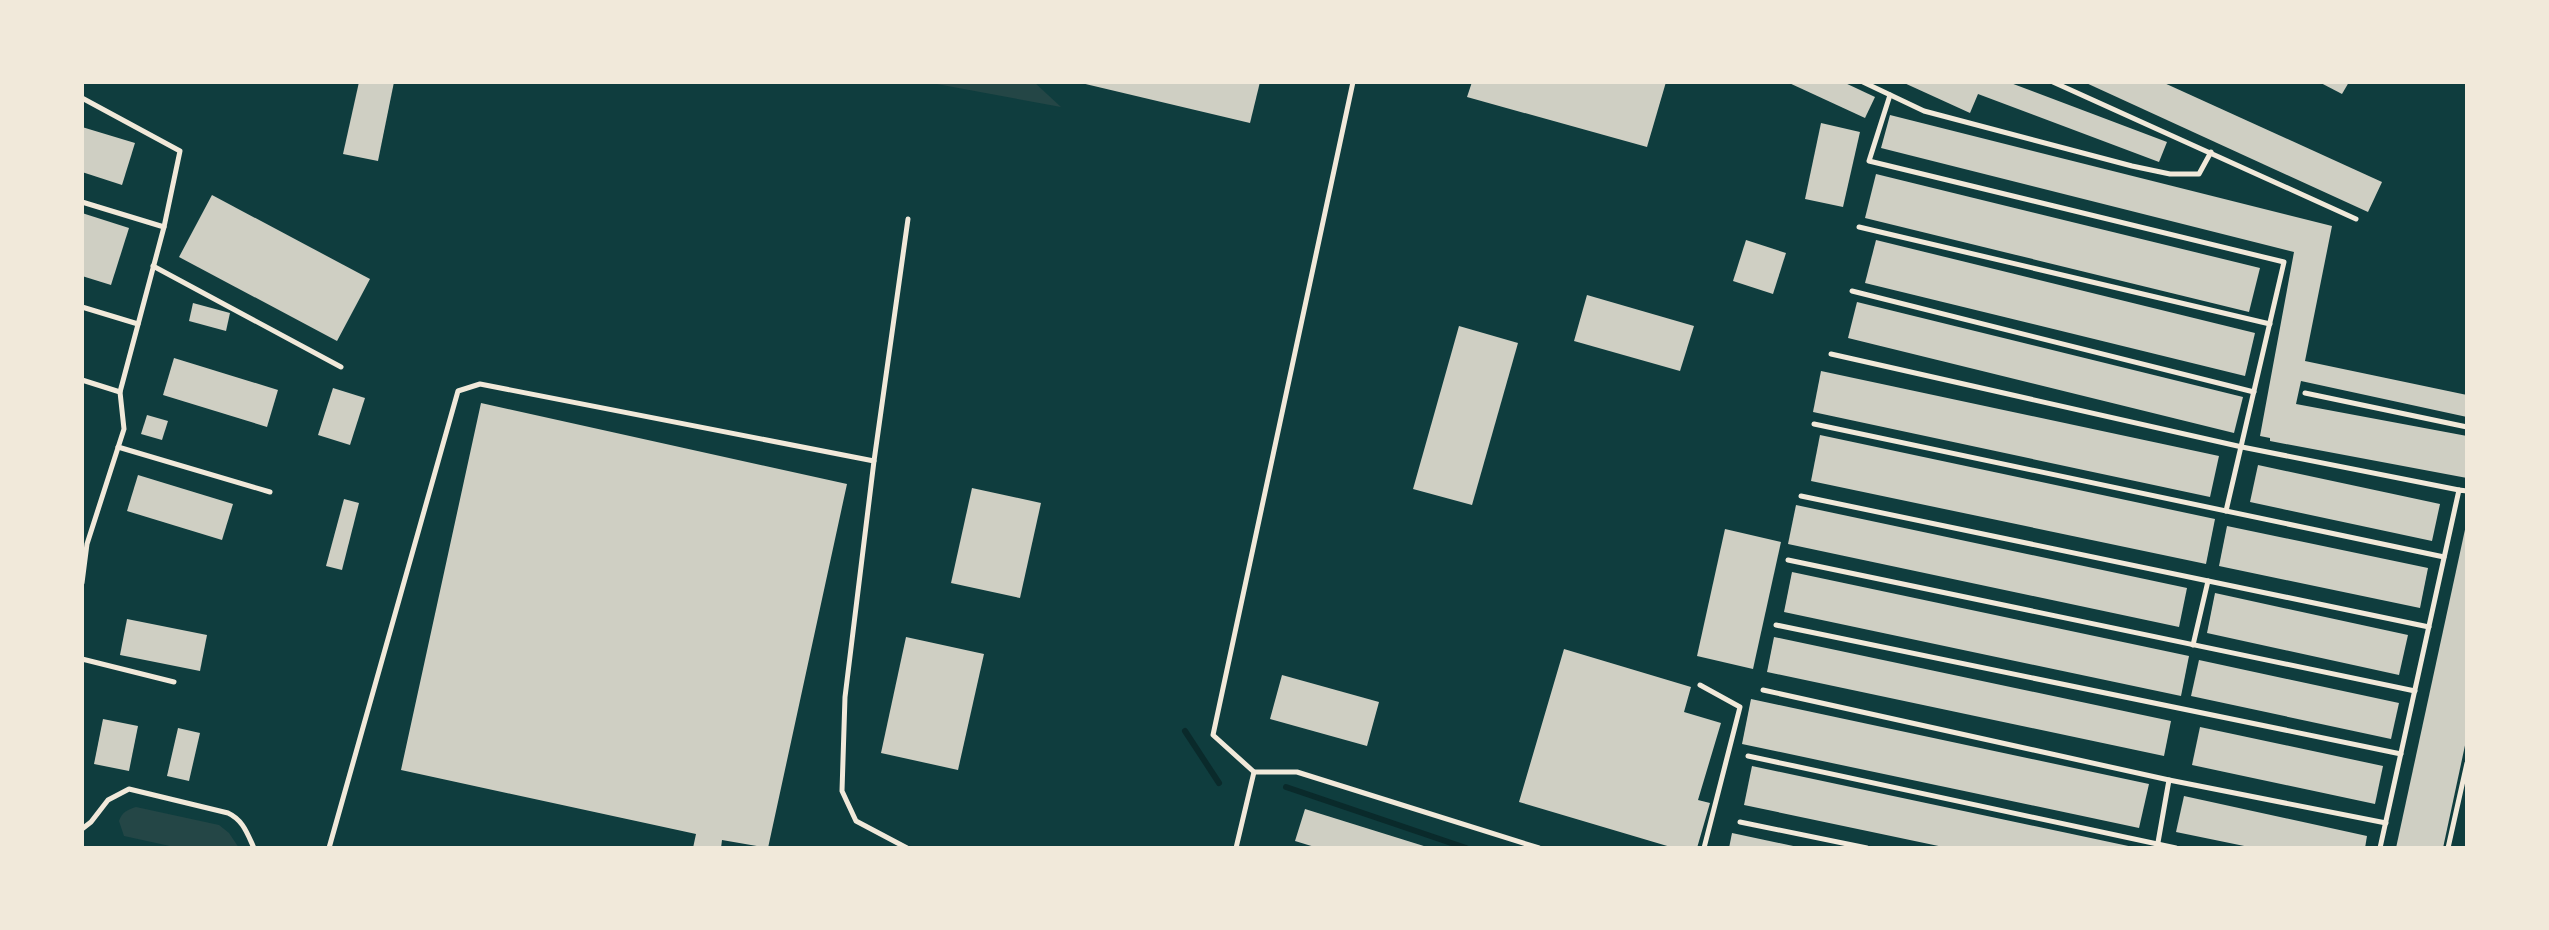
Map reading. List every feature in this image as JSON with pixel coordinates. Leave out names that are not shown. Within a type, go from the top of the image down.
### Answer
[{"type":"lane","points":[[1353,82],[1213,735],[1254,772],[1297,772],[1539,848]]},
{"type":"lane","points":[[1863,82],[1924,111],[2170,174],[2199,174],[2211,152]]},
{"type":"lane","points":[[2053,82],[2356,219]]},
{"type":"lane","points":[[1890,95],[1869,161],[2284,262],[2226,511]]},
{"type":"lane","points":[[82,98],[180,151],[164,227],[120,392],[124,429],[85,544],[82,583]]},
{"type":"lane","points":[[82,202],[164,227]]},
{"type":"lane","points":[[907,848],[856,821],[842,791],[845,697],[908,219]]},
{"type":"lane","points":[[1859,227],[2270,324]]},
{"type":"lane","points":[[153,266],[341,367]]},
{"type":"lane","points":[[1852,291],[2254,392]]},
{"type":"lane","points":[[82,307],[138,324]]},
{"type":"lane","points":[[1831,354],[2242,447],[2467,491]]},
{"type":"lane","points":[[82,380],[120,392]]},
{"type":"lane","points":[[329,848],[458,391],[480,384],[874,461]]},
{"type":"lane","points":[[2305,393],[2467,427]]},
{"type":"lane","points":[[1814,424],[2444,557]]},
{"type":"lane","points":[[118,447],[270,492]]},
{"type":"lane","points":[[2380,848],[2459,490]]},
{"type":"lane","points":[[1801,496],[2429,627]]},
{"type":"lane","points":[[1788,560],[2415,691]]},
{"type":"lane","points":[[2193,645],[2208,581]]},
{"type":"lane","points":[[1776,625],[2401,754]]},
{"type":"lane","points":[[82,659],[174,682]]},
{"type":"lane","points":[[1700,685],[1740,707],[1704,848]]},
{"type":"lane","points":[[1763,690],[2169,780],[2386,823]]},
{"type":"lane","points":[[1748,756],[2176,848]]},
{"type":"lane","points":[[2448,848],[2467,763]]},
{"type":"lane","points":[[1236,848],[1254,772]]},
{"type":"lane","points":[[2157,846],[2169,780]]},
{"type":"lane","points":[[82,829],[108,800],[129,789],[237,817],[254,848]]},
{"type":"lane","points":[[1740,822],[1867,848]]},
{"type":"shaded area","points":[[926,82],[1034,82],[1061,107]]},
{"type":"shaded area","points":[[136,807],[219,825],[239,848],[179,848],[124,836],[120,818]]},
{"type":"building","points":[[359,82],[394,82],[378,161],[343,154]]},
{"type":"building","points":[[1077,82],[1260,82],[1250,123]]},
{"type":"building","points":[[1472,82],[1666,82],[1647,147],[1467,97]]},
{"type":"building","points":[[1787,82],[1843,82],[1875,97],[1865,118]]},
{"type":"building","points":[[1902,82],[2008,82],[2167,142],[2159,162],[1978,94],[1970,113]]},
{"type":"building","points":[[2084,82],[2162,82],[2382,182],[2368,212]]},
{"type":"building","points":[[2319,82],[2349,82],[2342,94]]},
{"type":"building","points":[[1890,115],[2332,226],[2305,361],[2467,395],[2467,417],[2301,381],[2296,404],[2467,436],[2467,478],[2270,441],[2270,438],[2260,436],[2294,252],[1881,148]]},
{"type":"building","points":[[1821,123],[1860,132],[1843,207],[1805,199]]},
{"type":"building","points":[[82,127],[135,143],[122,185],[82,172]]},
{"type":"building","points":[[1876,174],[2260,268],[2249,312],[1865,218]]},
{"type":"building","points":[[212,195],[370,279],[337,341],[179,257]]},
{"type":"building","points":[[82,213],[129,228],[111,285],[82,276]]},
{"type":"building","points":[[1746,240],[1786,253],[1773,294],[1733,281]]},
{"type":"building","points":[[1876,240],[2255,333],[2245,376],[1865,283]]},
{"type":"building","points":[[1587,295],[1694,326],[1680,371],[1574,341]]},
{"type":"building","points":[[1857,302],[2243,397],[2234,433],[1848,338]]},
{"type":"building","points":[[193,303],[230,313],[226,331],[189,321]]},
{"type":"building","points":[[1459,326],[1518,343],[1472,505],[1413,489]]},
{"type":"building","points":[[174,358],[278,390],[267,427],[163,395]]},
{"type":"building","points":[[1821,371],[2219,456],[2210,497],[1813,412]]},
{"type":"building","points":[[333,388],[365,398],[350,445],[318,435]]},
{"type":"building","points":[[481,403],[847,484],[768,848],[722,840],[721,848],[693,848],[696,834],[401,770]]},
{"type":"building","points":[[147,415],[168,421],[162,440],[141,434]]},
{"type":"building","points":[[1820,435],[2215,519],[2206,564],[1811,481]]},
{"type":"building","points":[[2258,465],[2440,504],[2432,541],[2250,502]]},
{"type":"building","points":[[138,475],[233,504],[222,540],[127,511]]},
{"type":"building","points":[[972,488],[1041,503],[1020,598],[951,583]]},
{"type":"building","points":[[344,499],[359,503],[342,570],[326,566]]},
{"type":"building","points":[[1796,505],[2187,588],[2179,627],[1788,544]]},
{"type":"building","points":[[2466,525],[2467,736],[2443,848],[2396,848]]},
{"type":"building","points":[[2227,526],[2428,568],[2420,608],[2219,566]]},
{"type":"building","points":[[1725,529],[1781,542],[1753,669],[1697,656]]},
{"type":"building","points":[[1792,572],[2189,656],[2181,696],[1784,612]]},
{"type":"building","points":[[2215,593],[2408,635],[2399,675],[2207,633]]},
{"type":"building","points":[[127,619],[207,635],[200,671],[120,655]]},
{"type":"building","points":[[906,637],[984,654],[958,770],[881,753]]},
{"type":"building","points":[[1774,637],[2171,721],[2164,756],[1767,672]]},
{"type":"building","points":[[1564,649],[1691,687],[1684,712],[1721,723],[1698,800],[1710,803],[1697,848],[1674,848],[1519,802]]},
{"type":"building","points":[[2199,660],[2399,703],[2391,739],[2191,696]]},
{"type":"building","points":[[1282,675],[1379,702],[1367,746],[1270,719]]},
{"type":"building","points":[[1751,699],[2149,784],[2139,828],[1742,744]]},
{"type":"building","points":[[103,719],[138,726],[129,771],[94,764]]},
{"type":"building","points":[[2200,727],[2383,766],[2375,804],[2192,765]]},
{"type":"building","points":[[178,728],[200,733],[189,781],[167,776]]},
{"type":"building","points":[[1752,766],[2133,848],[1948,848],[1744,805]]},
{"type":"building","points":[[2184,796],[2367,836],[2365,848],[2254,848],[2176,832]]},
{"type":"building","points":[[1305,809],[1427,848],[1318,848],[1295,841]]},
{"type":"building","points":[[1732,833],[1798,847],[1798,848],[1729,848]]},
{"type":"waterway","points":[[1185,731],[1219,783]]},
{"type":"waterway","points":[[1286,787],[1466,848]]}]
